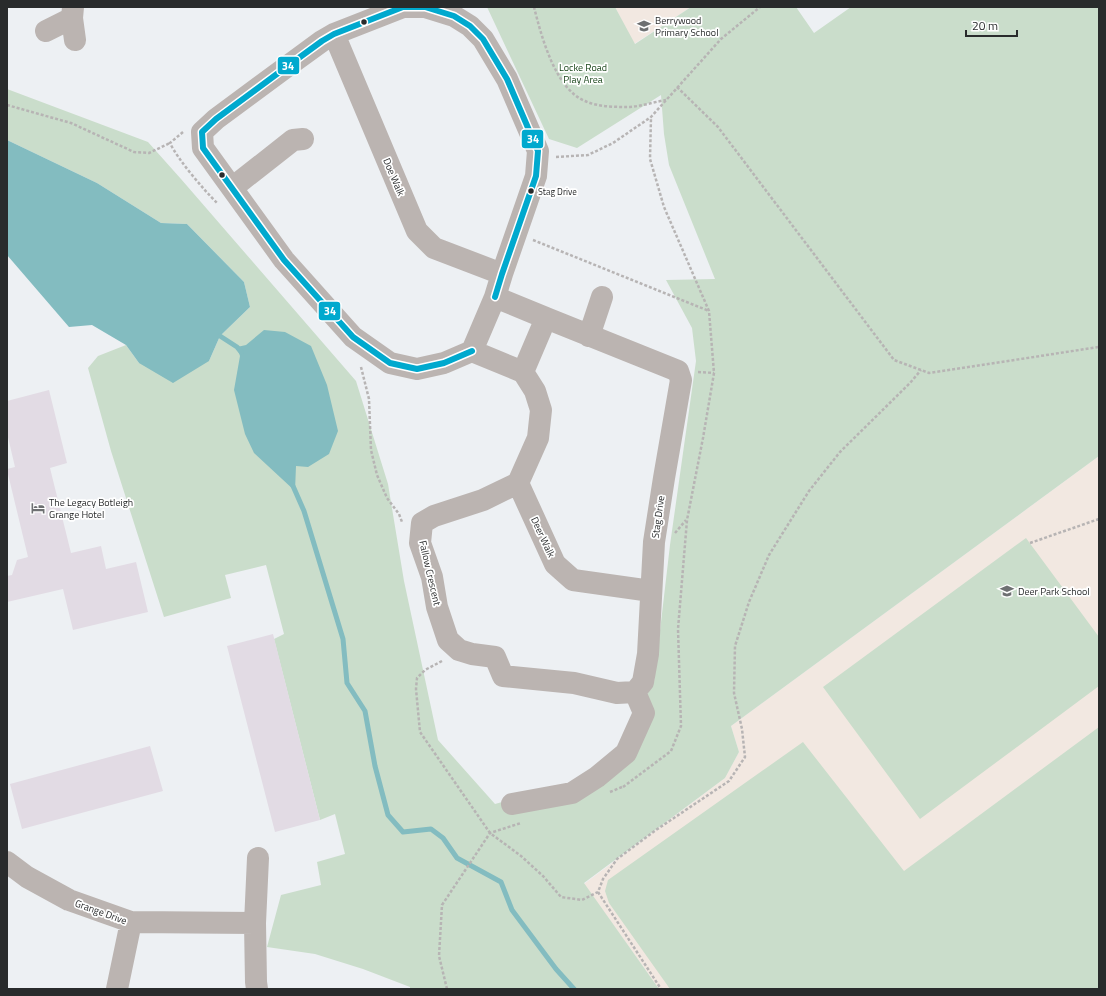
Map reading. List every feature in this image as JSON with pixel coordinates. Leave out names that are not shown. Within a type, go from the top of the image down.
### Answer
[{"type":"street","points":[[403,7],[425,7],[456,12],[483,39],[507,78],[538,151],[536,176],[517,234],[495,297],[472,351],[444,363],[417,369],[390,362],[354,337],[284,260],[203,148],[202,132],[216,119],[322,41],[334,34],[403,7]]},
{"type":"street","points":[[46,31],[72,13],[75,40]]},
{"type":"street","name":"Doe Walk","points":[[334,34],[417,231],[434,248],[502,274]]},
{"type":"street","points":[[232,188],[293,140],[302,139]]},
{"type":"street","points":[[495,297],[546,318],[523,372]]},
{"type":"street","points":[[589,336],[602,297]]},
{"type":"street","name":"Stag Drive","points":[[546,318],[678,371],[681,380],[654,542],[648,654],[643,682],[635,692]]},
{"type":"street","points":[[472,351],[523,372],[535,392],[541,410],[538,438],[518,483]]},
{"type":"street","name":"Deer Walk","points":[[518,483],[555,564],[573,580],[651,591]]},
{"type":"street","name":"Fallow Crescent","points":[[459,650],[448,640],[437,607],[432,577],[420,543],[422,523],[434,516],[483,500],[518,483]]},
{"type":"street","points":[[459,650],[472,654],[495,657],[503,676],[574,683],[617,693],[635,692],[644,713],[626,753],[597,778],[572,793],[512,804]]},
{"type":"street","points":[[258,858],[254,923],[256,982],[258,989]]},
{"type":"street","name":"Grange Drive","points":[[7,862],[27,877],[69,900],[131,922],[254,923]]},
{"type":"street","points":[[117,989],[131,922]]},
{"type":"path","points":[[534,7],[545,44],[556,69],[573,94],[584,101],[596,105],[631,107],[666,100]]},
{"type":"path","points":[[538,151],[557,158],[588,155],[613,143],[651,117],[721,39],[760,7]]},
{"type":"path","points":[[677,87],[718,127],[894,360],[929,373],[1099,347]]},
{"type":"path","points":[[7,105],[71,123],[134,152],[149,153],[170,143]]},
{"type":"path","points":[[517,234],[709,311]]},
{"type":"path","points":[[459,650],[425,670],[417,678],[416,689],[420,732],[490,833],[521,856],[543,876],[561,897],[582,900],[598,892],[603,879],[617,859],[656,830],[729,781],[745,757],[742,729],[734,693],[735,646],[749,602],[769,555],[809,491],[840,452],[910,383],[921,370]]},
{"type":"path","points":[[1030,543],[1099,519]]},
{"type":"path","points":[[447,989],[439,956],[442,905],[490,833]]},
{"type":"path","points":[[598,892],[661,989]]},
{"type":"shaded area","name":"Berrywood Primary School","points":[[615,7],[691,7],[634,44]]},
{"type":"shaded area","name":"Deer Park School","points":[[1099,456],[1099,989],[659,989],[584,884],[725,778],[739,752],[731,726]]},
{"type":"green space","name":"Locke Road Play Area","points":[[487,7],[615,7],[635,44],[691,7],[796,7],[814,33],[851,7],[1099,7],[1099,456],[731,726],[739,752],[725,778],[584,883],[659,989],[410,989],[410,987],[363,969],[315,954],[267,947],[281,895],[321,885],[317,862],[345,854],[335,814],[320,820],[274,639],[284,634],[266,565],[225,575],[231,598],[164,617],[111,451],[88,368],[98,356],[126,345],[139,363],[209,361],[220,336],[250,307],[244,282],[187,224],[161,223],[97,183],[7,140],[7,89],[148,142],[356,381],[388,484],[404,581],[438,740],[495,804],[579,780],[611,760],[654,682],[670,545],[696,361],[692,328],[666,280],[715,279],[669,165],[664,134],[661,95],[577,148],[549,139]]},
{"type":"green space","points":[[1026,538],[1099,637],[1099,686],[920,819],[823,687]]},
{"type":"green space","points":[[1099,727],[1099,989],[670,989],[609,903],[605,891],[608,880],[803,742],[904,871]]},
{"type":"water","points":[[7,140],[97,183],[161,223],[187,224],[244,282],[250,307],[220,336],[209,361],[173,383],[139,363],[126,345],[92,325],[69,327],[7,255]]},
{"type":"water","points":[[264,330],[285,332],[311,346],[327,385],[338,431],[329,454],[308,467],[296,466],[295,491],[254,453],[245,434],[234,390],[240,356],[237,347],[246,345]]},
{"type":"building","name":"The Legacy Botleigh Grange Hotel","points":[[49,390],[67,463],[50,468],[71,553],[101,546],[106,569],[136,562],[148,612],[73,630],[63,589],[7,602],[7,576],[12,575],[17,560],[28,557],[7,470],[15,467],[7,433],[7,401]]},
{"type":"building","points":[[273,634],[320,820],[275,832],[227,646]]},
{"type":"building","points":[[150,746],[163,791],[22,829],[10,784]]},
{"type":"waterway","points":[[220,336],[237,347],[241,352]]},
{"type":"waterway","points":[[293,486],[304,511],[343,639],[347,683],[365,711],[375,766],[388,815],[403,832],[431,829],[443,838],[457,858],[501,882],[512,910],[556,969],[574,989]]},
{"type":"transit line","name":"34","points":[[472,351],[444,363],[417,369],[390,363],[353,337],[284,260],[203,148],[202,132],[216,119],[322,41],[334,34],[403,7],[425,7],[454,16],[470,26],[483,39],[507,79],[538,151],[536,176],[495,297]]},
{"type":"place","name":"Berrywood Primary School","points":[[644,26]]},
{"type":"place","name":"Stag Drive","points":[[531,191]]},
{"type":"place","name":"The Legacy Botleigh Grange Hotel","points":[[38,508]]},
{"type":"place","name":"Deer Park School","points":[[1007,591]]}]
